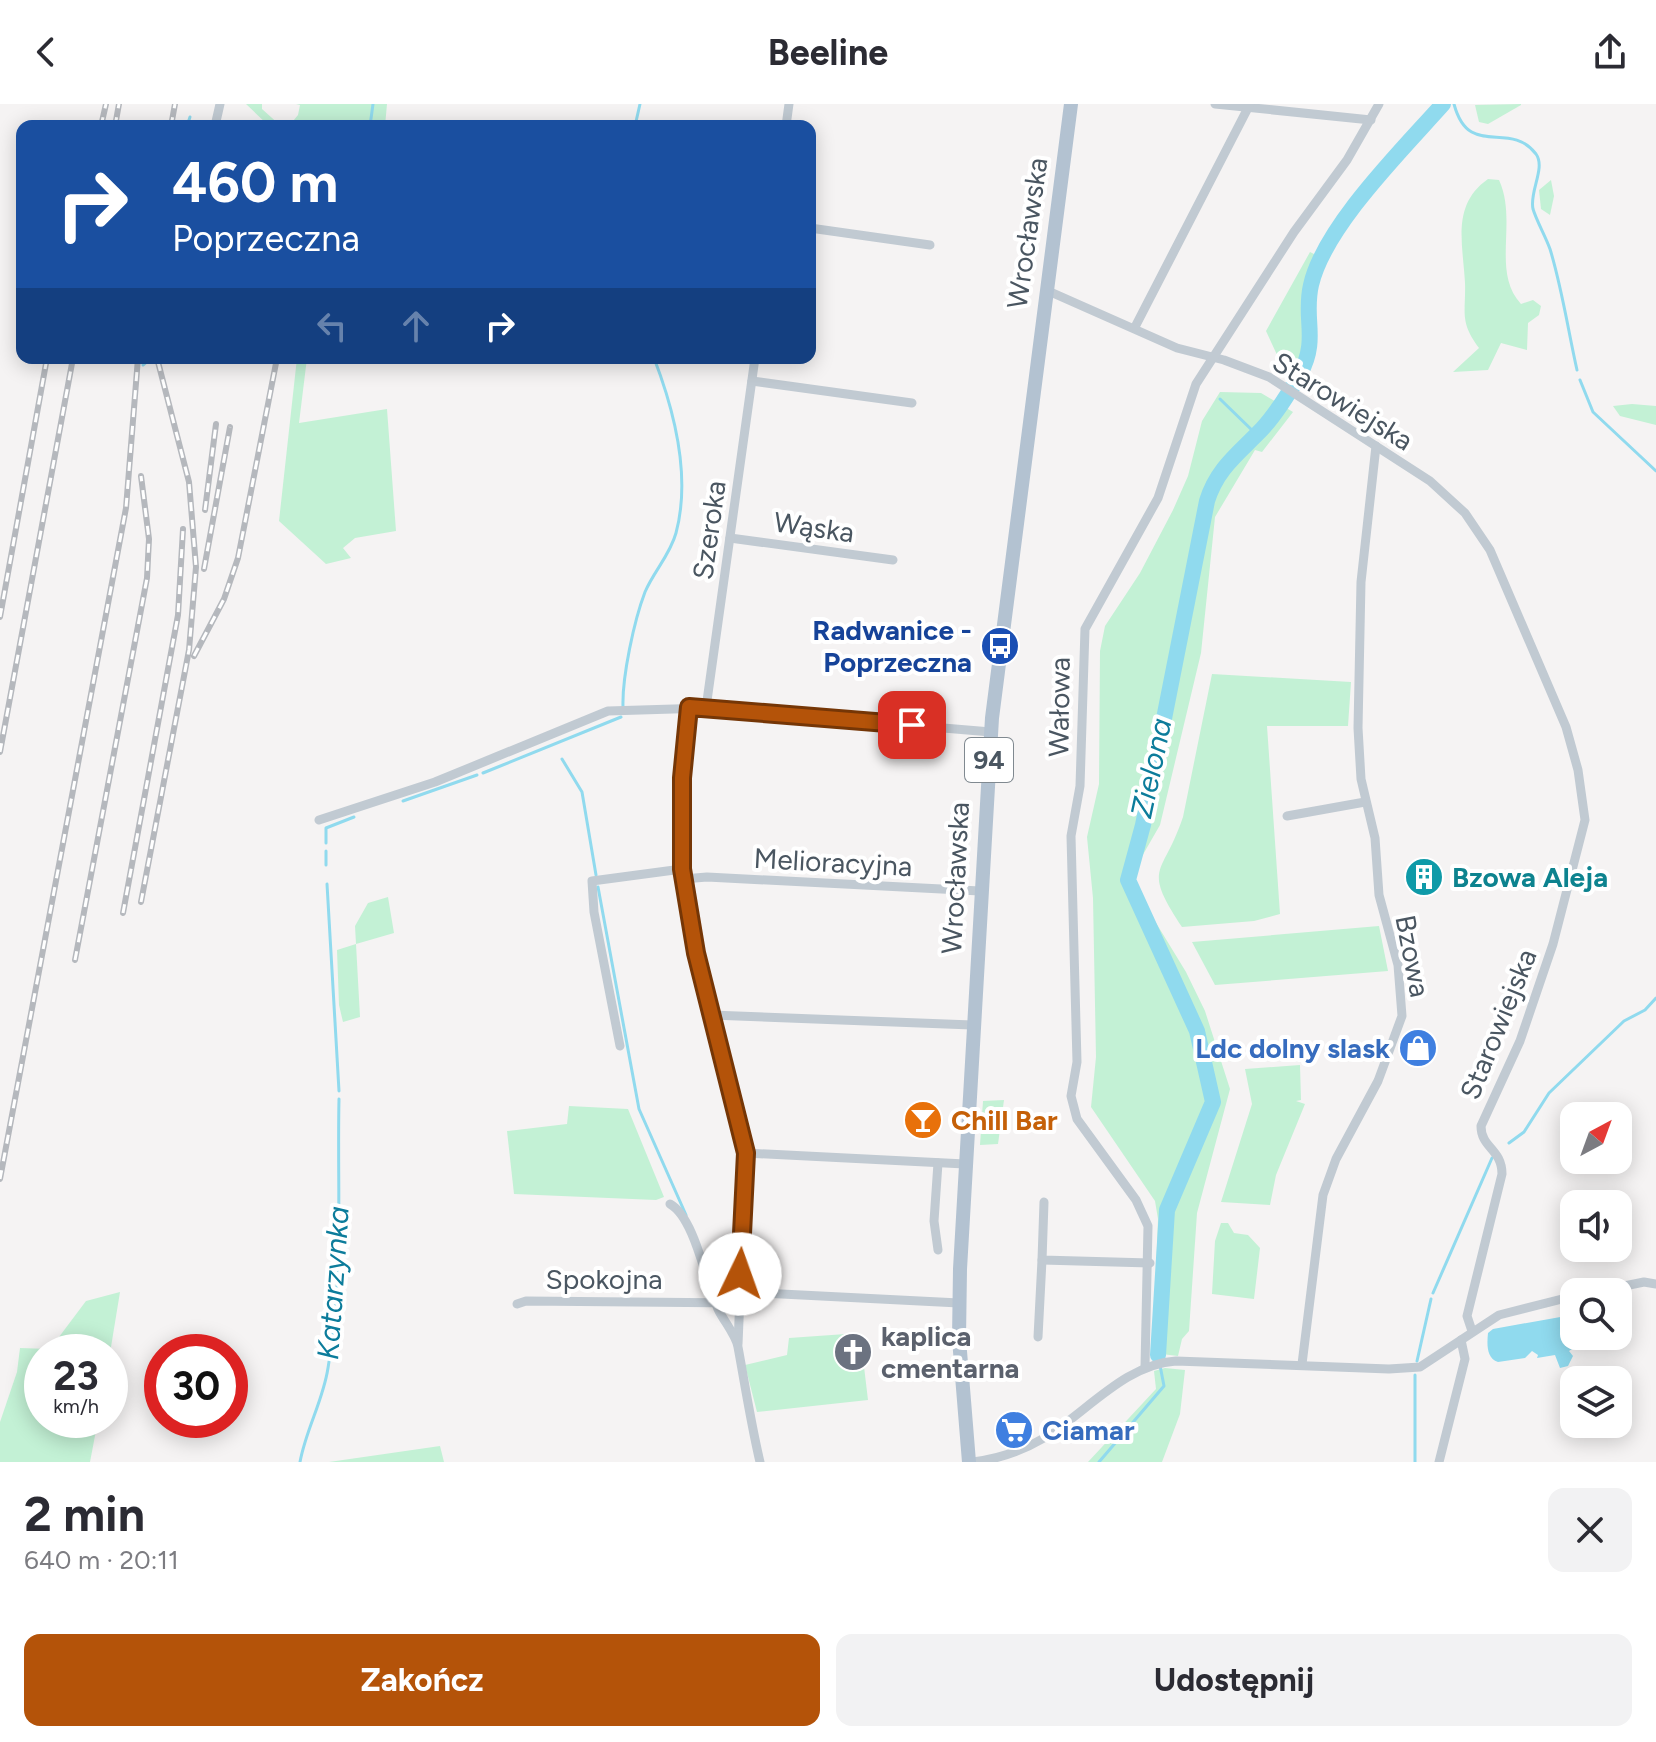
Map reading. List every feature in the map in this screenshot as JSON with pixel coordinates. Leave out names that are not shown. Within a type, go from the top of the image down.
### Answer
[{"type":"main road","name":"Wrocławska","points":[[971,1462],[965,1420],[959,1303],[972,1025],[991,732],[1071,104]]},
{"type":"street","points":[[1215,104],[1371,120]]},
{"type":"street","name":"Wałowa","points":[[1149,1366],[1150,1260],[1144,1213],[1084,1130],[1071,1096],[1077,1062],[1071,836],[1080,786],[1082,645],[1091,616],[1158,498],[1184,412],[1211,359],[1379,104]]},
{"type":"street","points":[[1135,327],[1250,106]]},
{"type":"street","points":[[816,229],[930,245]]},
{"type":"street","name":"Starowiejska","points":[[1046,290],[1177,348],[1224,360],[1280,384],[1443,491],[1482,535],[1501,570],[1566,727],[1584,809],[1553,944],[1520,1041],[1481,1126],[1484,1140],[1499,1155],[1502,1174],[1467,1316],[1472,1331]]},
{"type":"street","name":"Szeroka","points":[[706,708],[754,364]]},
{"type":"street","points":[[752,381],[912,403]]},
{"type":"street","name":"Bzowa","points":[[1302,1364],[1323,1195],[1336,1159],[1378,1081],[1402,1016],[1401,984],[1381,909],[1375,838],[1365,802],[1358,728],[1361,595],[1376,446]]},
{"type":"street","name":"Wąska","points":[[730,538],[893,560]]},
{"type":"street","points":[[319,820],[435,782],[608,711],[689,707],[991,732]]},
{"type":"street","points":[[689,707],[682,778],[683,874],[711,1015],[746,1153],[738,1363],[760,1462]]},
{"type":"street","points":[[1287,816],[1365,802]]},
{"type":"street","name":"Melioracyjna","points":[[620,1046],[594,912],[592,881],[683,874],[980,891]]},
{"type":"street","points":[[711,1015],[972,1025]]},
{"type":"street","points":[[746,1153],[965,1164]]},
{"type":"street","points":[[938,1163],[934,1221],[938,1250]]},
{"type":"street","points":[[1038,1337],[1044,1202]]},
{"type":"street","points":[[670,1204],[680,1211],[703,1264],[715,1303],[738,1344]]},
{"type":"street","points":[[1042,1260],[1150,1260]]},
{"type":"street","points":[[1632,1284],[1656,1284]]},
{"type":"street","points":[[740,1292],[959,1303]]},
{"type":"street","points":[[971,1462],[1006,1456],[1043,1439],[1149,1366],[1164,1362],[1389,1369],[1420,1367],[1472,1331],[1515,1309],[1560,1299]]},
{"type":"street","name":"Spokojna","points":[[517,1304],[526,1301],[740,1303]]},
{"type":"street","points":[[1439,1462],[1465,1359],[1461,1340]]},
{"type":"green space","points":[[246,104],[262,104],[262,109],[274,120],[263,120]]},
{"type":"green space","points":[[296,104],[387,104],[386,120],[294,120],[300,105]]},
{"type":"green space","points":[[1521,104],[1488,124],[1479,122],[1475,105]]},
{"type":"green space","points":[[1488,179],[1499,180],[1504,196],[1506,262],[1512,291],[1521,304],[1533,300],[1541,306],[1539,315],[1528,323],[1527,350],[1501,343],[1488,370],[1453,372],[1479,348],[1465,317],[1462,226],[1469,201],[1476,189]]},
{"type":"green space","points":[[1551,180],[1554,196],[1550,215],[1541,209],[1539,190]]},
{"type":"green space","points":[[1310,252],[1318,256],[1305,292],[1305,346],[1303,357],[1291,376],[1285,372],[1266,331]]},
{"type":"green space","points":[[296,364],[306,364],[299,423],[387,409],[396,531],[355,538],[343,548],[351,558],[326,564],[279,521]]},
{"type":"green space","points":[[1220,392],[1261,393],[1293,412],[1262,452],[1255,450],[1215,517],[1201,653],[1160,825],[1137,865],[1135,881],[1139,895],[1186,972],[1205,1011],[1230,1089],[1197,1213],[1189,1331],[1182,1339],[1178,1356],[1153,1353],[1158,1219],[1155,1201],[1091,1107],[1096,1057],[1093,898],[1087,837],[1099,784],[1100,651],[1105,626],[1140,573],[1173,510],[1188,476],[1202,421]]},
{"type":"green space","points":[[1613,406],[1656,406],[1656,425],[1620,416]]},
{"type":"green space","points":[[1212,674],[1351,682],[1348,726],[1267,726],[1280,914],[1254,921],[1182,927],[1162,892],[1160,871],[1183,817]]},
{"type":"green space","points":[[388,897],[394,933],[356,944],[355,926],[368,903]]},
{"type":"green space","points":[[1379,926],[1388,971],[1215,985],[1192,942]]},
{"type":"green space","points":[[356,944],[360,1017],[343,1022],[339,1005],[337,950]]},
{"type":"green space","points":[[1300,1065],[1301,1100],[1296,1101],[1305,1104],[1276,1175],[1270,1205],[1221,1202],[1252,1104],[1245,1069]]},
{"type":"green space","points":[[1004,1100],[998,1144],[980,1145],[983,1101]]},
{"type":"green space","points":[[569,1106],[628,1109],[664,1197],[656,1200],[514,1194],[507,1131],[567,1124]]},
{"type":"green space","points":[[1221,1223],[1228,1223],[1234,1233],[1248,1235],[1260,1248],[1254,1299],[1212,1294],[1215,1241]]},
{"type":"green space","points":[[120,1292],[113,1334],[61,1334],[86,1301]]},
{"type":"green space","points":[[860,1333],[868,1400],[757,1412],[745,1365],[787,1355],[789,1338]]},
{"type":"green space","points":[[20,1348],[24,1348],[24,1438],[95,1438],[90,1462],[0,1462],[0,1422],[17,1372]]},
{"type":"green space","points":[[1165,1368],[1185,1370],[1180,1414],[1162,1462],[1088,1462],[1156,1389],[1154,1371]]},
{"type":"green space","points":[[440,1446],[444,1462],[329,1462]]},
{"type":"water","points":[[1560,1317],[1560,1350],[1570,1350],[1573,1356],[1568,1366],[1560,1368],[1555,1355],[1537,1358],[1538,1355],[1532,1351],[1525,1358],[1498,1362],[1489,1354],[1488,1333],[1493,1329]]},
{"type":"waterway","points":[[371,120],[373,104]]},
{"type":"waterway","name":"Katarzynka","points":[[636,120],[640,104]]},
{"type":"waterway","name":"Zielona","points":[[1158,1355],[1167,1210],[1213,1102],[1197,1031],[1128,880],[1143,825],[1207,501],[1223,470],[1273,416],[1306,362],[1310,339],[1311,285],[1331,239],[1367,190],[1443,104]]},
{"type":"waterway","points":[[1454,104],[1469,131],[1514,139],[1525,144],[1539,160],[1533,209],[1554,264],[1577,370]]},
{"type":"waterway","name":"Katarzynka","points":[[623,707],[627,665],[641,604],[673,541],[680,512],[682,489],[678,444],[656,364]]},
{"type":"waterway","points":[[1580,380],[1593,412],[1656,471]]},
{"type":"waterway","points":[[1220,399],[1256,434]]},
{"type":"waterway","name":"Katarzynka","points":[[483,773],[621,717]]},
{"type":"waterway","points":[[562,759],[582,792],[596,875]]},
{"type":"waterway","name":"Katarzynka","points":[[403,801],[477,775]]},
{"type":"waterway","name":"Katarzynka","points":[[326,843],[326,828],[354,817]]},
{"type":"waterway","name":"Katarzynka","points":[[326,851],[326,865]]},
{"type":"waterway","name":"Katarzynka","points":[[327,884],[339,1091]]},
{"type":"waterway","points":[[598,887],[639,1109],[686,1215]]},
{"type":"waterway","points":[[1509,1143],[1524,1132],[1549,1093],[1624,1021],[1645,1010],[1656,998]]},
{"type":"waterway","name":"Katarzynka","points":[[300,1462],[326,1380],[333,1335],[338,1268],[339,1099]]},
{"type":"waterway","points":[[1433,1293],[1492,1158]]},
{"type":"waterway","points":[[708,1266],[719,1292]]},
{"type":"waterway","points":[[1417,1361],[1431,1299]]},
{"type":"waterway","name":"Zielona","points":[[1099,1462],[1164,1386],[1158,1355]]},
{"type":"waterway","points":[[1415,1375],[1415,1462]]},
{"type":"railway","points":[[102,120],[106,104]]},
{"type":"railway","points":[[116,120],[119,104]]},
{"type":"railway","points":[[172,120],[175,104]]},
{"type":"railway","points":[[0,617],[46,364]]},
{"type":"railway","points":[[0,752],[72,364]]},
{"type":"railway","points":[[0,1179],[126,508],[138,364]]},
{"type":"railway","points":[[141,902],[189,650],[196,567],[189,482],[159,364]]},
{"type":"railway","points":[[194,656],[224,599],[238,558],[276,364]]},
{"type":"railway","points":[[205,510],[216,424]]},
{"type":"railway","points":[[204,569],[230,427]]},
{"type":"railway","points":[[75,960],[147,578],[149,539],[141,476]]},
{"type":"railway","points":[[123,913],[178,615],[183,529]]},
{"type":"place","name":"Radwanice - Poprzeczna","points":[[1000,646]]},
{"type":"place","name":"Bzowa Aleja","points":[[1424,877]]},
{"type":"place","name":"Ldc dolny slask","points":[[1418,1048]]},
{"type":"place","name":"Chill Bar","points":[[923,1120]]},
{"type":"place","name":"kaplica cmentarna","points":[[853,1352]]},
{"type":"place","name":"Ciamar","points":[[1014,1430]]},
{"type":"route","points":[[740,1274],[746,1153],[696,953],[682,869],[682,778],[689,707],[912,725]]}]
